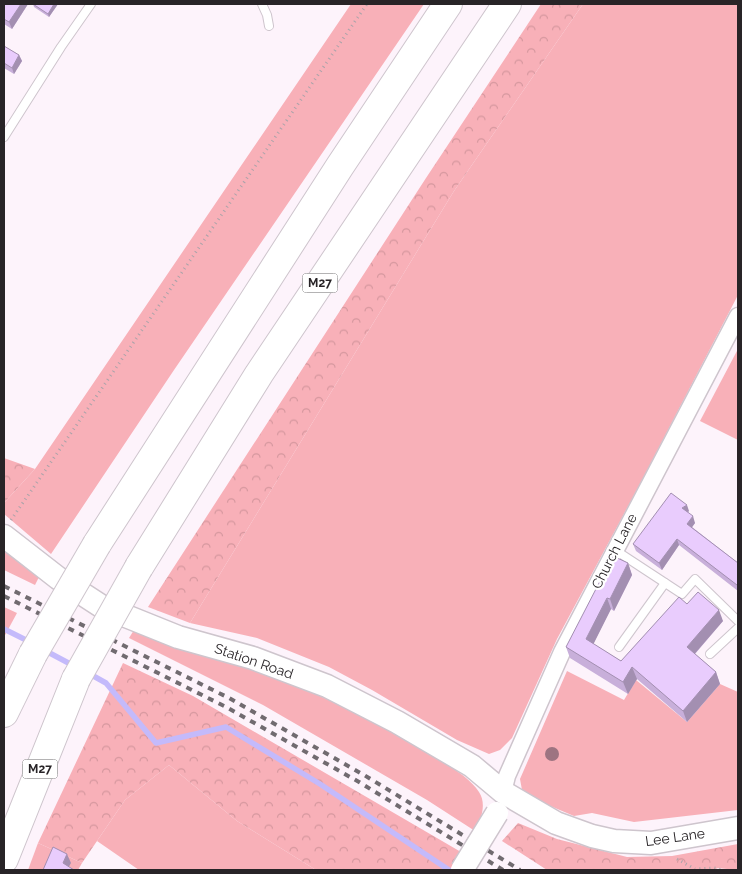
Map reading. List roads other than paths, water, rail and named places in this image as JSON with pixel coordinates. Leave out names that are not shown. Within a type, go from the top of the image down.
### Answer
[{"type":"highway","points":[[4,702],[34,654],[97,544],[340,166],[448,4]]},
{"type":"highway","name":"M27","points":[[4,819],[76,679],[139,567],[259,374],[507,4]]},
{"type":"highway","points":[[4,713],[34,654]]},
{"type":"highway","name":"M27","points":[[4,859],[76,679]]},
{"type":"street","name":"Church Lane","points":[[500,803],[507,776],[562,652],[738,316]]},
{"type":"street","name":"Station Road","points":[[7,529],[58,578],[101,606],[178,637],[253,658],[327,686],[397,722],[463,762],[500,803]]},
{"type":"street","name":"Lee Lane","points":[[500,803],[592,836],[614,841],[651,844],[738,828]]},
{"type":"street","points":[[462,870],[500,803]]},
{"type":"lane","points":[[4,137],[61,47],[91,4]]},
{"type":"lane","points":[[262,4],[269,26]]},
{"type":"lane","points":[[615,550],[682,594],[695,579],[738,620]]},
{"type":"lane","points":[[619,647],[665,583]]},
{"type":"lane","points":[[710,654],[738,628]]},
{"type":"waterway","points":[[4,629],[32,643]]},
{"type":"waterway","points":[[44,650],[76,667]]},
{"type":"waterway","points":[[88,673],[106,683],[156,743],[226,727],[320,784],[449,870]]},
{"type":"railway","points":[[4,586],[229,698],[364,775],[520,870]]},
{"type":"railway","points":[[4,596],[226,707],[359,782],[503,870]]}]
